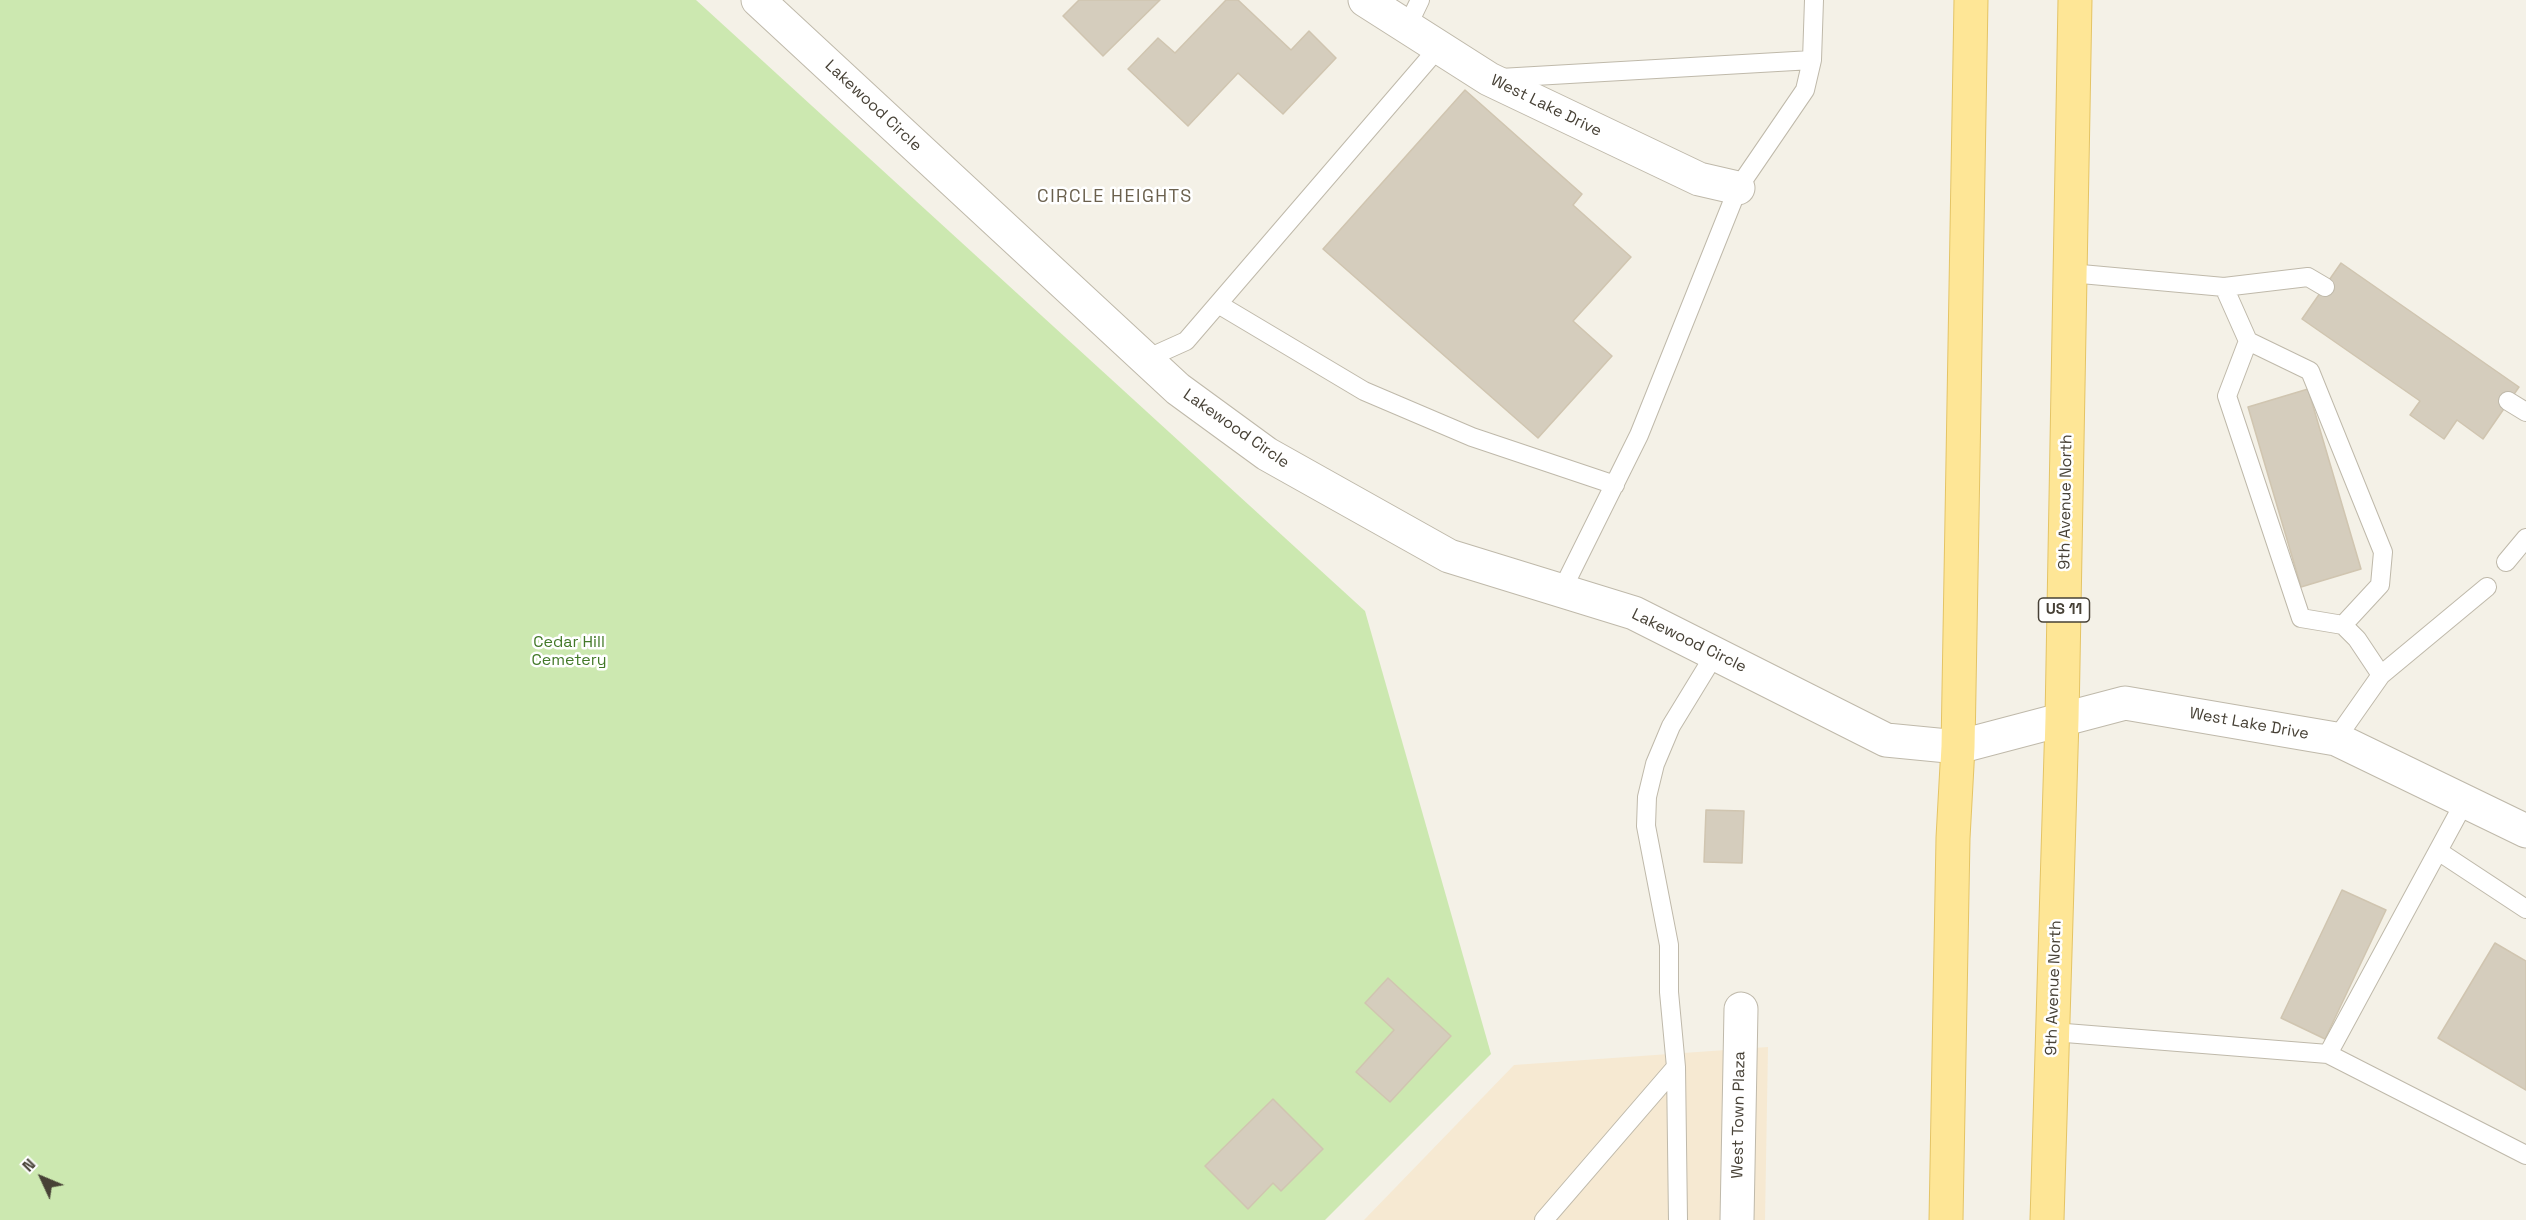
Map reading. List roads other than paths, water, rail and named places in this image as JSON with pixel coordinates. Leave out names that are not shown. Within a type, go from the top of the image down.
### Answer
[{"type":"main road","points":[[1946,1220],[1953,838],[1958,747],[1971,0]]},
{"type":"main road","name":"9th Avenue North","points":[[2047,1220],[2062,719],[2074,0]]},
{"type":"street","name":"Lakewood Circle","points":[[758,0],[1178,389],[1267,454],[1449,556],[1634,613],[1886,740],[1958,747]]},
{"type":"street","name":"West Lake Drive","points":[[1365,0],[1414,13],[1439,47],[1490,79],[1699,179],[1738,188]]},
{"type":"street","name":"West Lake Drive","points":[[1958,747],[2125,703],[2336,739],[2526,831]]},
{"type":"street","name":"West Town Plaza","points":[[1737,1220],[1741,1009]]},
{"type":"lane","points":[[1562,590],[1639,435],[1738,188],[1805,90],[1812,60],[1814,0]]},
{"type":"lane","points":[[1146,359],[1186,341],[1439,47]]},
{"type":"lane","points":[[1490,79],[1812,60]]},
{"type":"lane","points":[[2070,273],[2224,287],[2308,277],[2325,287]]},
{"type":"lane","points":[[2224,287],[2248,341],[2310,370],[2383,552],[2380,585],[2343,625]]},
{"type":"lane","points":[[1218,304],[1364,391],[1472,437],[1615,484]]},
{"type":"lane","points":[[2248,341],[2227,396],[2301,618],[2343,625],[2357,639],[2381,675]]},
{"type":"lane","points":[[2508,401],[2526,412]]},
{"type":"lane","points":[[2506,562],[2526,538]]},
{"type":"lane","points":[[2336,739],[2381,675],[2487,587]]},
{"type":"lane","points":[[1678,1220],[1676,1067],[1669,992],[1670,945],[1646,826],[1647,797],[1655,764],[1671,726],[1715,654]]},
{"type":"lane","points":[[2328,1054],[2465,801]]},
{"type":"lane","points":[[2438,851],[2526,909]]},
{"type":"lane","points":[[2053,1032],[2328,1054],[2526,1155]]},
{"type":"lane","points":[[1544,1220],[1676,1067]]},
{"type":"district","name":"CIRCLE HEIGHTS","points":[[1115,197]]},
{"type":"park label","name":"Cedar Hill Cemetery","points":[[569,652]]}]
